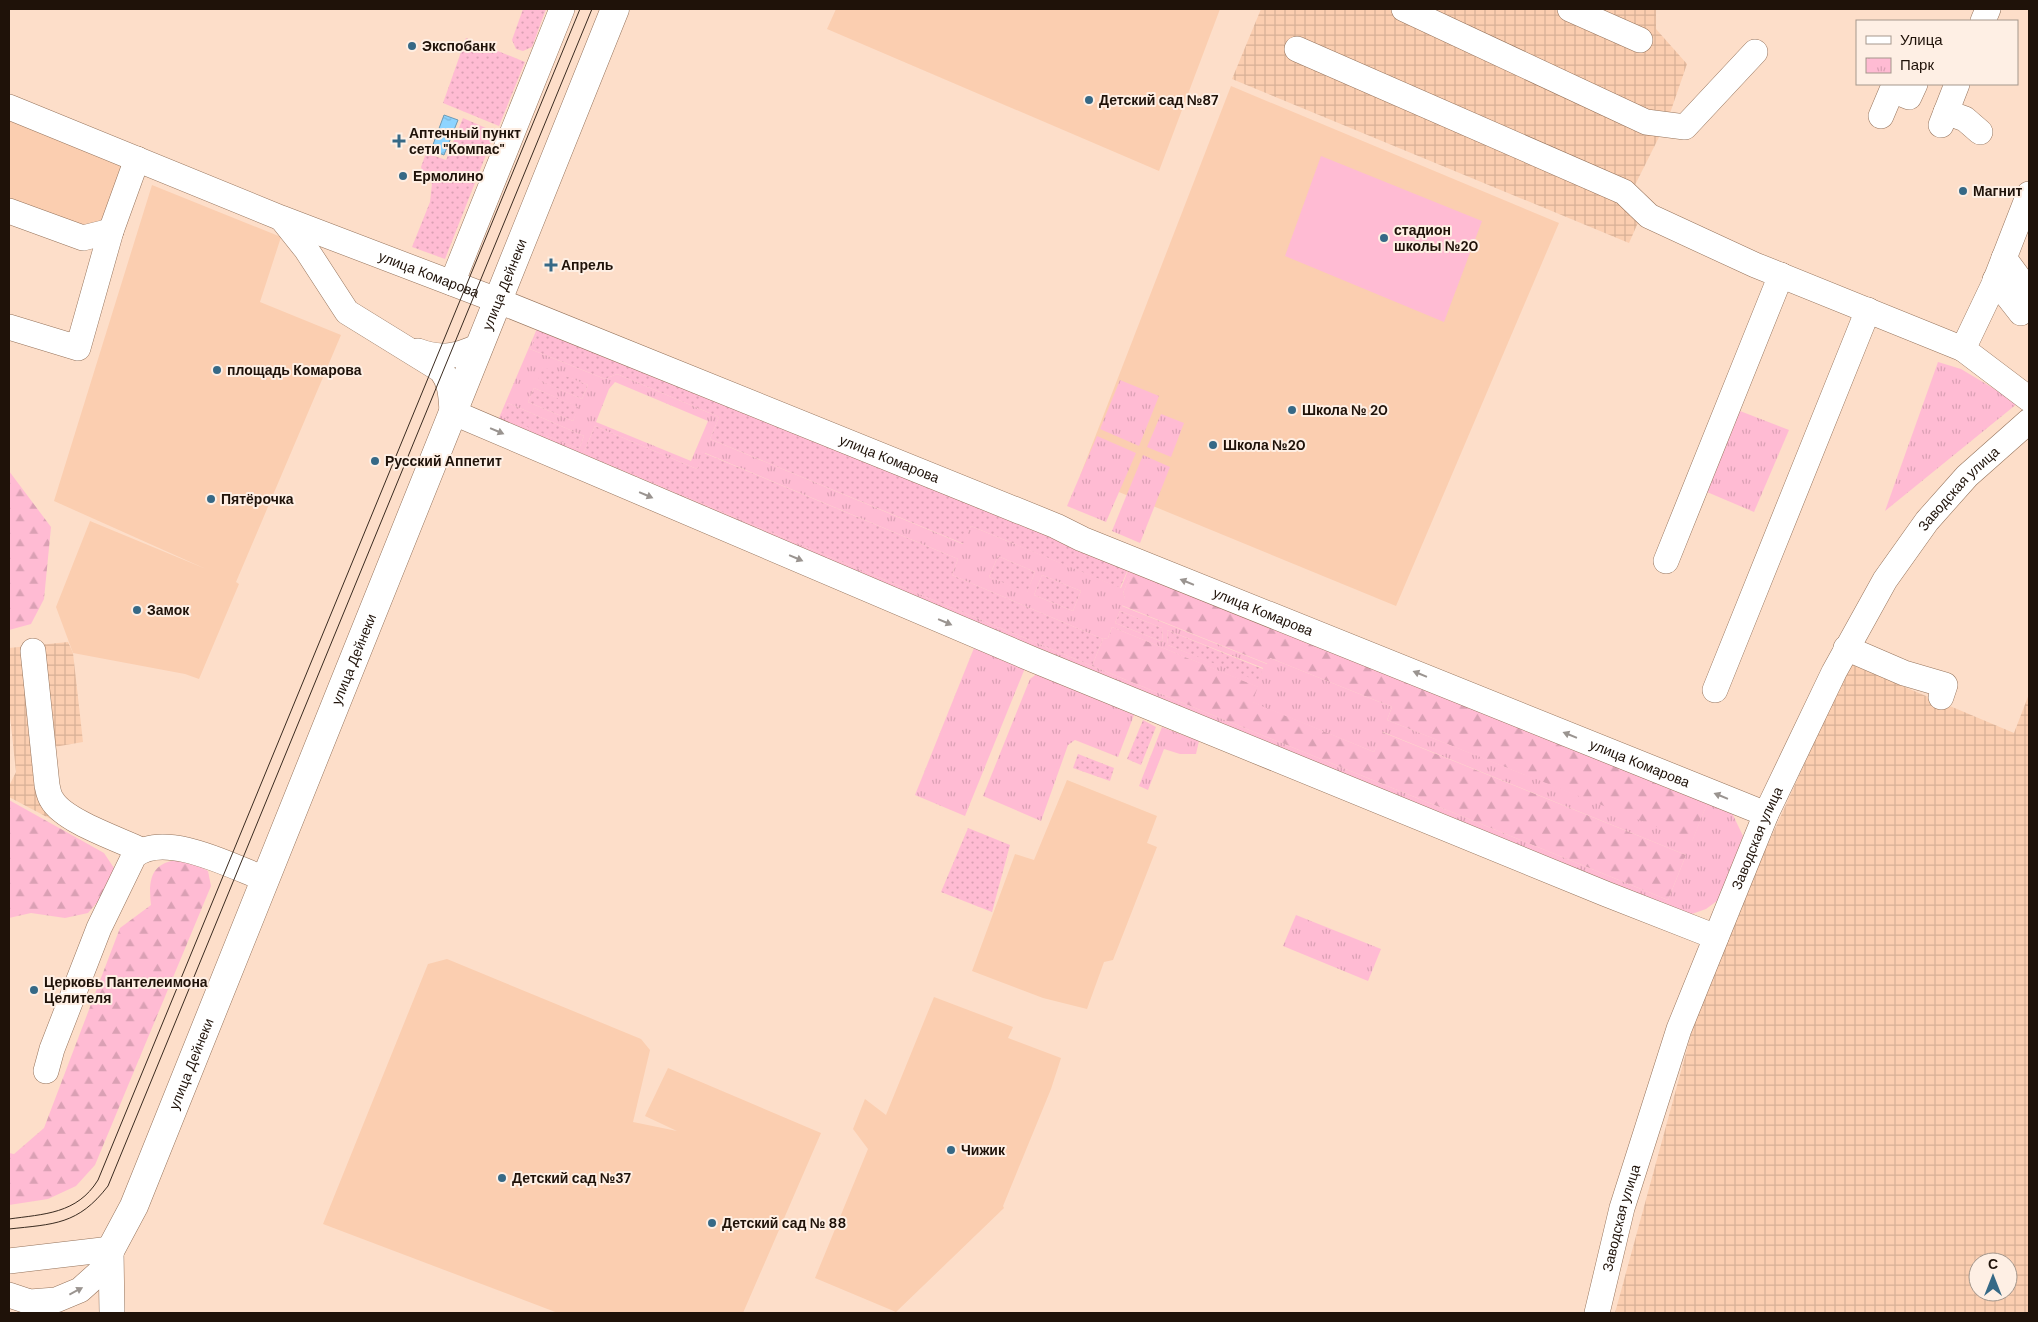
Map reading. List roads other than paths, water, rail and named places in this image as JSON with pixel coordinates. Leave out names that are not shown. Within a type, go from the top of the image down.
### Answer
[{"type":"main road","name":"улица Дейнеки","points":[[111,1249],[134,1206],[615,9]]},
{"type":"street","points":[[452,283],[562,9]]},
{"type":"street","points":[[1404,9],[1646,122],[1685,127],[1755,52]]},
{"type":"street","points":[[1570,9],[1640,40]]},
{"type":"street","points":[[1297,49],[1624,192],[1650,216],[1781,275],[1963,349],[2029,399]]},
{"type":"street","points":[[1881,116],[1892,90],[1909,97],[1915,85]]},
{"type":"street","points":[[1952,86],[1943,119],[1965,119],[1980,132]]},
{"type":"street","name":"улица Комарова","points":[[9,107],[282,218],[499,301],[1056,526],[1082,540],[1766,814]]},
{"type":"street","points":[[9,328],[78,348],[111,231],[137,159]]},
{"type":"street","points":[[1963,349],[2000,269],[2029,194]]},
{"type":"street","points":[[9,211],[83,238],[111,231]]},
{"type":"street","points":[[282,218],[306,249],[344,308],[357,319],[441,370],[450,386],[452,412],[1034,660],[1606,894],[1716,937]]},
{"type":"street","points":[[355,245],[345,246],[336,253],[332,271],[337,287],[357,319]]},
{"type":"street","points":[[2000,269],[2025,302]]},
{"type":"street","points":[[1666,561],[1781,275]]},
{"type":"street","points":[[1715,690],[1868,310]]},
{"type":"street","points":[[393,341],[428,355],[444,357],[462,354],[479,346]]},
{"type":"street","name":"Заводская улица","points":[[1597,1313],[1622,1208],[1679,1029],[1766,814],[1846,648],[1885,580],[1927,521],[1967,476],[2029,421]]},
{"type":"street","points":[[1846,648],[1904,673],[1945,685],[1941,697]]},
{"type":"street","points":[[33,651],[47,785],[52,800],[62,812],[72,819],[141,850],[162,847],[176,848],[204,856],[265,879]]},
{"type":"street","points":[[46,1071],[52,1049],[100,928],[134,856],[141,850]]},
{"type":"street","points":[[9,1261],[111,1249]]},
{"type":"street","points":[[9,1296],[30,1302],[47,1301],[56,1300],[80,1290],[100,1272],[111,1249]]},
{"type":"street","name":"улица Дейнеки","points":[[111,1249],[112,1313]]},
{"type":"street","points":[[9,1296],[45,1313]]},
{"type":"water","points":[[444,115],[458,120],[444,155],[431,150]]},
{"type":"tram line","points":[[9,1219],[47,1213],[70,1206],[90,1191],[98,1180],[580,9]]},
{"type":"tram line","points":[[9,1229],[39,1226],[64,1220],[86,1208],[108,1186],[592,9]]},
{"type":"place","name":"Экспобанк","points":[[412,46]]},
{"type":"place","name":"Детский сад №87","points":[[1089,100]]},
{"type":"place","name":"Аптечный пункт сети \"Компас\"","points":[[399,141]]},
{"type":"place","name":"Ермолино","points":[[403,176]]},
{"type":"place","name":"Магнит","points":[[1963,191]]},
{"type":"place","name":"стадион школы №20","points":[[1384,238]]},
{"type":"place","name":"Апрель","points":[[551,265]]},
{"type":"place","name":"площадь Комарова","points":[[217,370]]},
{"type":"place","name":"Школа № 20","points":[[1292,410]]},
{"type":"place","name":"Школа №20","points":[[1213,445]]},
{"type":"place","name":"Русский Аппетит","points":[[375,461]]},
{"type":"place","name":"Пятёрочка","points":[[211,499]]},
{"type":"place","name":"Замок","points":[[137,610]]},
{"type":"place","name":"Церковь Пантелеимона Целителя","points":[[34,990]]},
{"type":"place","name":"Чижик","points":[[951,1150]]},
{"type":"place","name":"Детский сад №37","points":[[502,1178]]},
{"type":"place","name":"Детский сад № 88","points":[[712,1223]]}]
